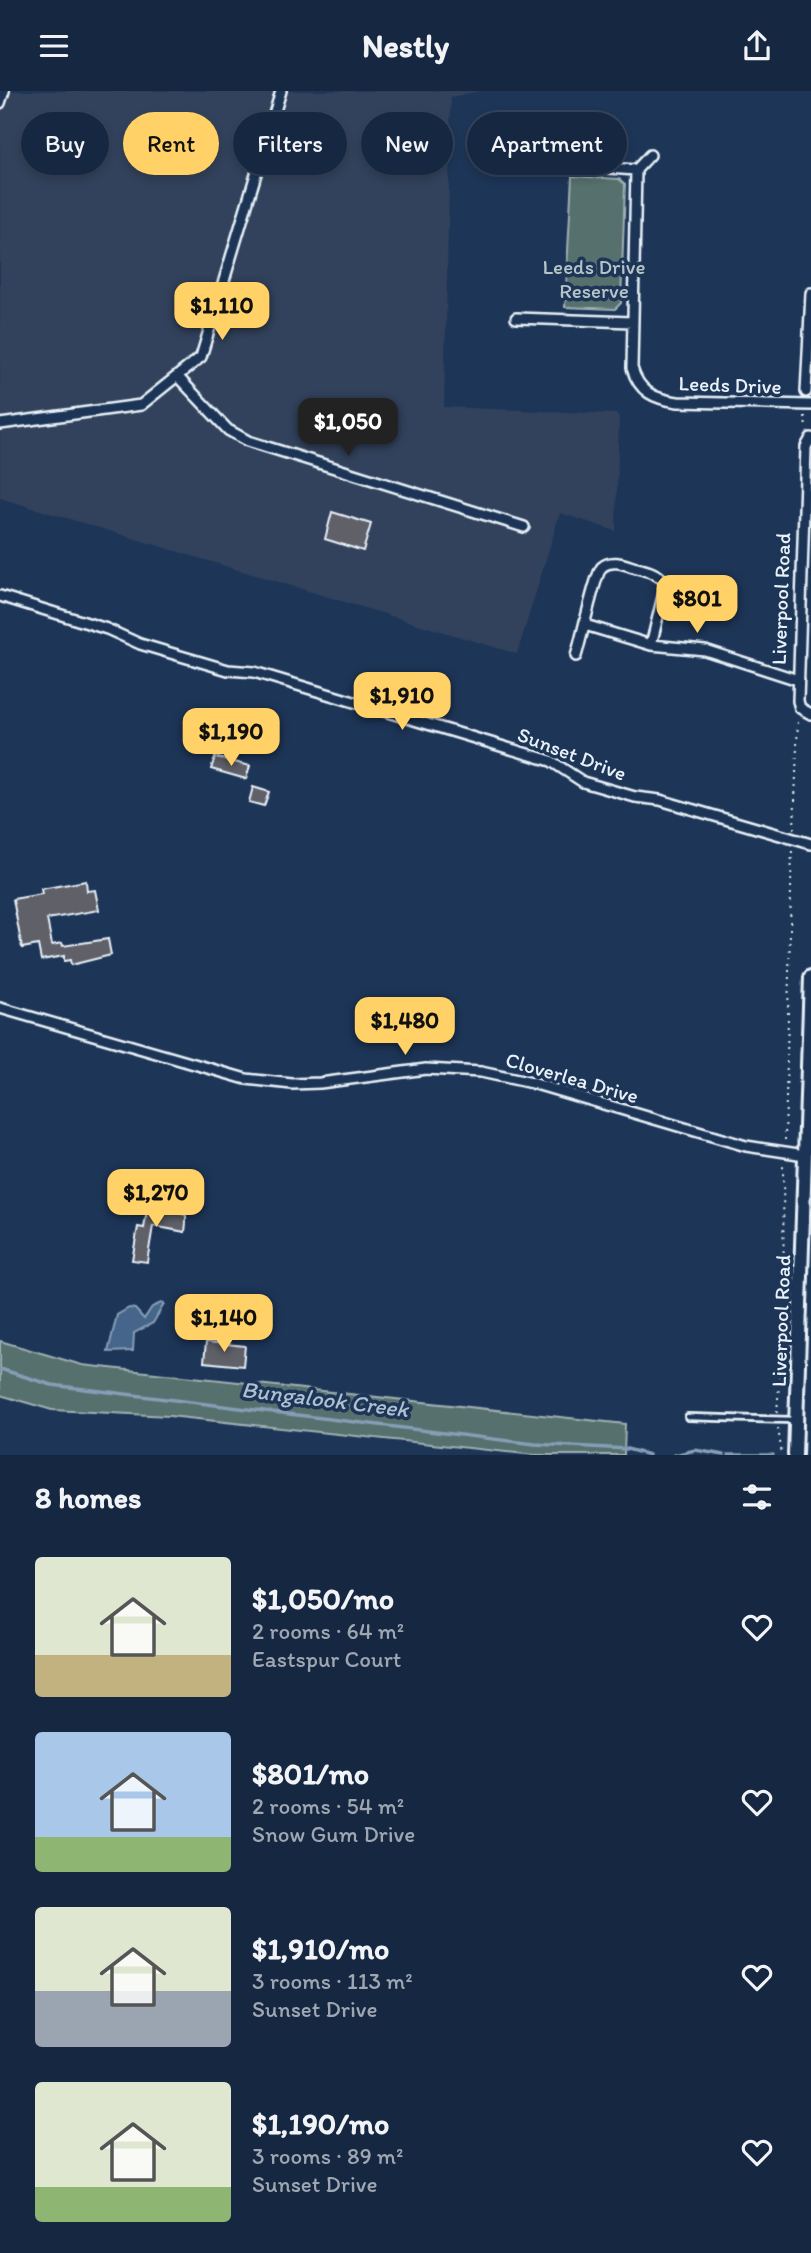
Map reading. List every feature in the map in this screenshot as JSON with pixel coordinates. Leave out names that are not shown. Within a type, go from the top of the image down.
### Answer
[{"type":"main road","name":"Liverpool Road","points":[[795,1455],[811,977]]},
{"type":"main road","points":[[797,1420],[811,1413]]},
{"type":"main road","points":[[797,1420],[811,1429]]},
{"type":"street","points":[[0,103],[4,91]]},
{"type":"street","points":[[0,424],[141,405],[201,357],[281,91]]},
{"type":"street","points":[[627,169],[636,170],[650,155]]},
{"type":"street","name":"Leeds Drive","points":[[636,170],[632,322],[634,378],[641,388],[659,400],[811,405]]},
{"type":"street","points":[[806,393],[811,293]]},
{"type":"street","points":[[516,318],[632,322]]},
{"type":"street","points":[[178,377],[229,430],[248,441],[524,527]]},
{"type":"street","name":"Liverpool Road","points":[[800,708],[798,680],[807,515],[806,446],[811,438]]},
{"type":"street","points":[[576,656],[598,574],[603,566],[618,562],[658,575],[666,584],[651,645]]},
{"type":"street","name":"Sunset Drive","points":[[0,596],[107,629],[140,644],[228,670],[254,672],[551,761],[583,782],[635,797],[660,800],[811,843]]},
{"type":"street","points":[[585,625],[651,645],[705,650],[798,680]]},
{"type":"street","points":[[800,708],[811,714]]},
{"type":"street","name":"Cloverlea Drive","points":[[0,1008],[223,1074],[268,1082],[320,1083],[453,1068],[508,1076],[746,1146],[784,1154],[805,1155]]},
{"type":"lane","points":[[688,1417],[797,1420]]},
{"type":"path","points":[[782,1455],[776,1421],[784,1315],[784,1154],[793,839],[800,708]]},
{"type":"shaded area","points":[[0,91],[480,91],[451,97],[451,112],[361,112],[361,175],[449,175],[444,407],[616,414],[619,417],[616,531],[560,513],[517,654],[0,498]]},
{"type":"shaded area","points":[[164,1304],[153,1323],[134,1333],[133,1351],[108,1352],[117,1315],[129,1308],[135,1309],[144,1319],[152,1307]]},
{"type":"green space","name":"Leeds Drive Reserve","points":[[572,176],[619,179],[625,184],[621,303],[615,309],[565,307]]},
{"type":"green space","points":[[0,1341],[82,1365],[625,1424],[624,1455],[535,1455],[169,1416],[52,1410],[0,1395]]},
{"type":"building","points":[[332,512],[371,524],[363,551],[325,539]]},
{"type":"building","points":[[215,757],[250,766],[246,779],[211,769]]},
{"type":"building","points":[[253,787],[269,792],[264,806],[249,802]]},
{"type":"building","points":[[86,881],[87,891],[95,890],[99,910],[47,919],[52,945],[62,943],[63,946],[108,939],[111,955],[71,965],[70,960],[64,961],[64,956],[41,960],[38,945],[22,948],[13,899],[42,894],[41,889]]},
{"type":"building","points":[[148,1205],[186,1215],[185,1232],[153,1226],[147,1262],[132,1260],[138,1227],[144,1228]]},
{"type":"building","points":[[206,1342],[245,1346],[243,1366],[204,1362]]},
{"type":"waterway","name":"Bungalook Creek","points":[[0,1369],[52,1385],[535,1444],[627,1449],[649,1455]]},
{"type":"waterway","name":"Bungalook Creek","points":[[675,1455],[695,1450],[724,1455]]},
{"type":"waterway","name":"Bungalook Creek","points":[[729,1455],[773,1455]]}]
